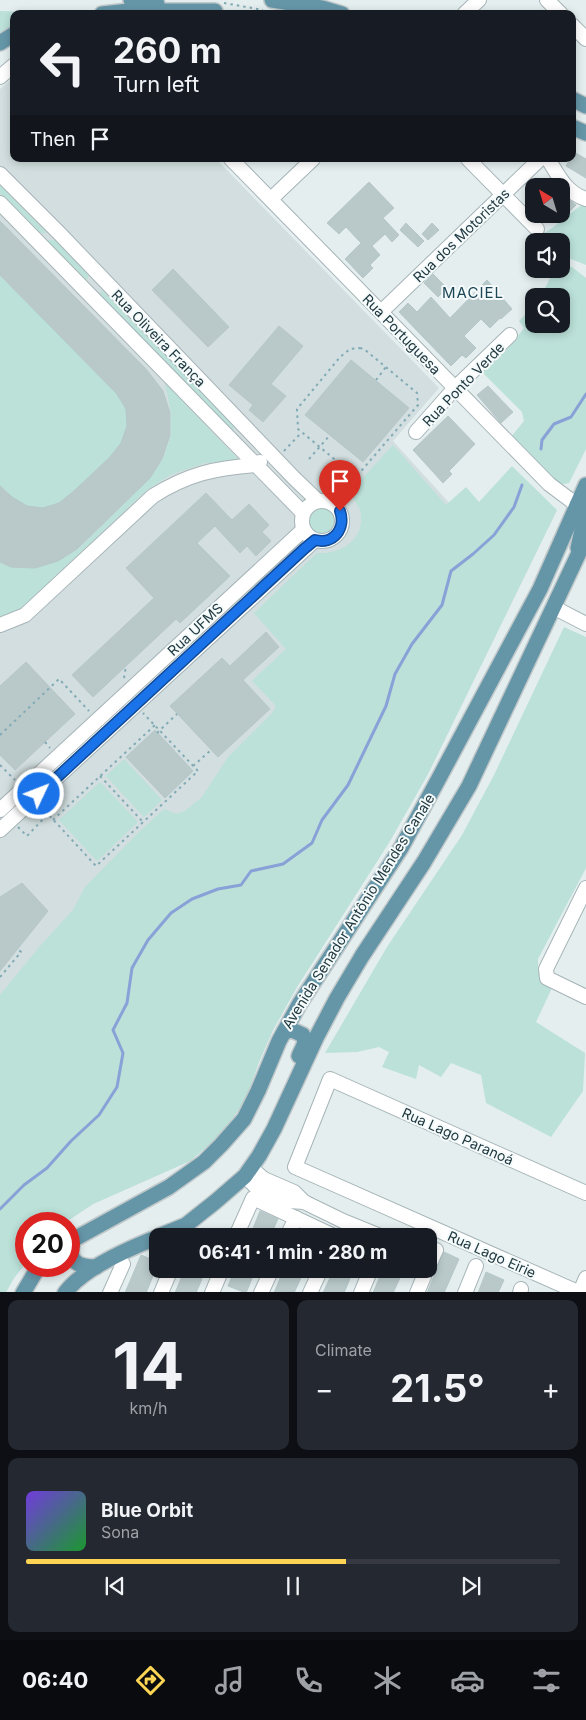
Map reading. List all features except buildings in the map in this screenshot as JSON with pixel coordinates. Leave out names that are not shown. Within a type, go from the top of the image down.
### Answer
[{"type":"main road","points":[[131,0],[219,9]]},
{"type":"main road","points":[[269,5],[318,4],[332,10]]},
{"type":"main road","points":[[174,10],[219,9]]},
{"type":"main road","name":"Avenida Senador Antônio Mendes Canale","points":[[80,1236],[169,1187],[204,1162],[244,1120],[284,1032],[401,848],[540,589],[586,485]]},
{"type":"main road","points":[[577,505],[583,510],[585,516],[577,557]]},
{"type":"main road","name":"Avenida Senador Antônio Mendes Canale","points":[[178,1228],[186,1225],[248,1172],[274,1129],[337,998],[362,956],[424,862],[468,786],[586,538]]},
{"type":"main road","points":[[540,589],[540,599],[553,607]]},
{"type":"main road","points":[[284,1032],[297,1031],[305,1038],[305,1043],[296,1062],[297,1079]]},
{"type":"main road","name":"Avenida Senador Antônio Mendes Canale","points":[[65,1292],[72,1283],[96,1267],[149,1240]]},
{"type":"main road","points":[[80,1265],[96,1267]]},
{"type":"main road","points":[[22,1292],[32,1277]]},
{"type":"street","points":[[468,10],[479,0]]},
{"type":"street","points":[[548,0],[557,10]]},
{"type":"street","points":[[576,29],[586,39]]},
{"type":"street","points":[[0,77],[10,68]]},
{"type":"street","name":"Rua Portuguesa","points":[[234,162],[549,484],[577,505]]},
{"type":"street","points":[[271,199],[310,162]]},
{"type":"street","points":[[471,162],[537,229]]},
{"type":"street","name":"Rua dos Motoristas","points":[[381,312],[537,162]]},
{"type":"street","points":[[550,162],[561,182],[571,191],[586,199]]},
{"type":"street","name":"Rua Oliveira França","points":[[0,174],[318,501]]},
{"type":"street","name":"Rua Oliveira França","points":[[0,203],[303,513]]},
{"type":"street","points":[[35,238],[60,234]]},
{"type":"street","points":[[87,292],[102,279]]},
{"type":"street","name":"Rua Ponto Verde","points":[[416,432],[455,388],[510,335]]},
{"type":"street","points":[[0,625],[25,615],[154,496],[174,483],[208,471],[256,465],[269,452]]},
{"type":"street","points":[[318,501],[330,502],[336,506],[342,517],[340,530],[331,539],[325,541],[315,540],[303,530],[303,513],[308,506],[318,501]]},
{"type":"street","name":"Rua UFMS","points":[[0,810],[303,530]]},
{"type":"street","name":"Rua UFMS","points":[[0,830],[315,540]]},
{"type":"street","points":[[553,607],[586,624]]},
{"type":"street","points":[[586,888],[546,969],[547,978],[586,997]]},
{"type":"street","name":"Rua Lago Eirie","points":[[330,1079],[295,1166],[580,1292]]},
{"type":"street","name":"Rua Lago Paranoá","points":[[330,1079],[586,1193]]},
{"type":"street","points":[[248,1172],[259,1190],[289,1201],[304,1202],[360,1228]]},
{"type":"street","points":[[240,1228],[253,1198],[318,1228]]},
{"type":"street","points":[[291,1228],[296,1218]]},
{"type":"street","points":[[339,1228],[343,1221]]},
{"type":"street","points":[[110,1292],[123,1264]]},
{"type":"street","points":[[465,1292],[476,1266]]},
{"type":"street","points":[[160,1292],[167,1278]]},
{"type":"street","points":[[212,1292],[218,1278]]},
{"type":"street","points":[[261,1292],[268,1278]]},
{"type":"street","points":[[310,1292],[317,1278]]},
{"type":"street","points":[[361,1292],[367,1278]]},
{"type":"street","points":[[417,1292],[423,1278]]},
{"type":"street","points":[[580,1292],[586,1278]]},
{"type":"path","points":[[219,9],[269,5]]},
{"type":"path","points":[[350,349],[364,349],[417,393],[418,405],[356,477],[302,432],[298,429],[297,409],[340,357],[350,349]]},
{"type":"path","points":[[376,380],[386,367]]},
{"type":"path","points":[[283,466],[287,454],[284,451],[302,432]]},
{"type":"path","points":[[309,458],[330,435]]},
{"type":"path","points":[[0,735],[60,680],[97,720]]},
{"type":"path","points":[[12,820],[27,836],[48,814],[96,866],[198,771],[158,732],[155,725],[138,709]]},
{"type":"path","points":[[158,732],[177,714]]},
{"type":"path","points":[[54,820],[155,725]]},
{"type":"path","points":[[193,766],[211,750]]},
{"type":"path","points":[[0,765],[24,788]]},
{"type":"path","points":[[100,776],[144,822]]},
{"type":"path","points":[[0,977],[21,952],[18,949]]},
{"type":"shaded area","points":[[10,80],[10,162],[219,162],[439,388],[393,441],[463,518],[557,510],[428,774],[390,841],[297,987],[273,1030],[245,1101],[190,1161],[93,1204],[80,1213],[15,1212],[15,1277],[6,1292],[0,1292],[0,89]]},
{"type":"green space","points":[[0,11],[10,11],[10,31],[0,37]]},
{"type":"green space","points":[[0,185],[47,233],[38,233],[0,194]]},
{"type":"green space","points":[[586,203],[586,265],[570,259],[570,233],[544,233],[558,223],[570,223],[570,214]]},
{"type":"green space","points":[[0,223],[146,369],[163,391],[170,413],[170,435],[162,459],[150,478],[163,459],[171,435],[171,413],[165,383],[239,460],[205,463],[170,475],[147,490],[20,609],[0,617],[0,563],[11,567],[0,562]],"holes":[[[150,478],[78,549],[65,557]]]},
{"type":"green space","points":[[44,240],[55,240],[88,275],[88,279],[83,280]]},
{"type":"green space","points":[[570,267],[586,278],[586,449],[569,483],[559,485],[510,438],[524,421],[522,412],[482,372],[508,348],[524,328],[519,321],[525,315],[525,333],[570,333],[570,288],[545,288],[550,278],[570,278]]},
{"type":"green space","points":[[103,291],[234,426],[233,433],[101,297],[100,292]]},
{"type":"green space","points":[[393,445],[446,505],[466,487],[479,502],[512,466],[557,510],[428,774],[390,841],[297,987],[273,1030],[245,1101],[221,1135],[190,1161],[93,1204],[80,1213],[15,1212],[15,1277],[6,1292],[0,1292],[0,995],[40,946],[73,910],[85,887],[164,809],[176,814],[185,811],[202,797],[228,757],[273,712],[276,706],[252,681],[286,649],[254,613],[317,553],[335,551],[351,543],[360,529],[361,520],[357,503],[349,493]]},
{"type":"green space","points":[[322,505],[333,509],[337,520],[333,531],[322,535],[311,531],[307,520],[311,509]]},
{"type":"green space","points":[[301,541],[0,826],[0,820],[80,744]]},
{"type":"green space","points":[[564,627],[586,637],[586,868],[538,959],[538,969],[552,988],[536,1022],[585,1053],[583,1091],[551,1137],[486,1103],[481,1075],[451,1063],[441,1077],[419,1065],[416,1079],[382,1067],[389,1052],[379,1047],[357,1052],[325,1053],[387,947],[462,835],[494,775]]},
{"type":"green space","points":[[124,759],[162,800],[144,817],[106,776]]},
{"type":"green space","points":[[100,782],[138,822],[97,861],[59,820]]},
{"type":"waterway","points":[[541,449],[542,440],[554,424],[571,417],[586,394]]},
{"type":"waterway","points":[[0,1209],[24,1185],[47,1168],[71,1141],[99,1115],[117,1087],[123,1053],[113,1030],[127,1003],[132,968],[148,940],[171,913],[192,899],[218,889],[241,885],[251,871],[283,864],[312,843],[322,820],[348,785],[386,706],[395,674],[412,644],[442,605],[451,571],[494,535],[514,507],[522,485]]},
{"type":"district","name":"MACIEL","points":[[473,292]]},
{"type":"route","points":[[39,794],[304,549],[315,540],[325,541],[336,535],[342,524],[340,511]]}]
